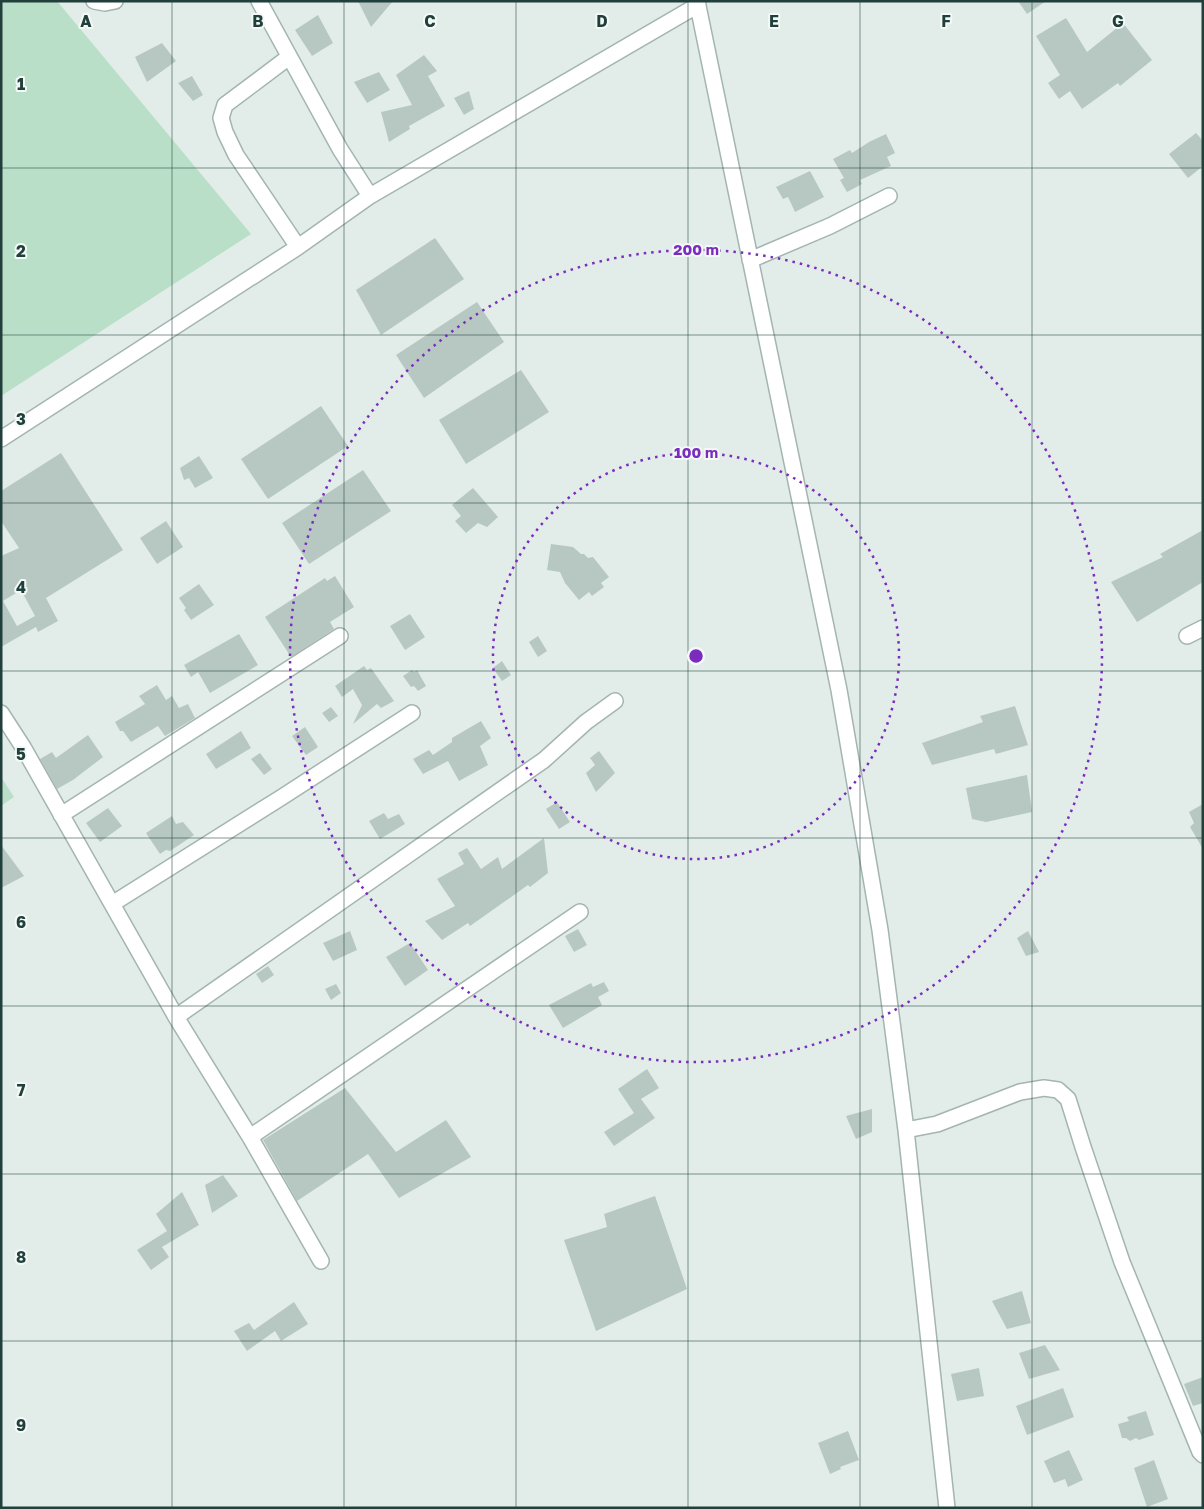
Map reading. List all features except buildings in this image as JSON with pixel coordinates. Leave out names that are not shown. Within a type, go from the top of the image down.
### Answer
[{"type":"street","points":[[94,1],[105,3],[115,1]]},
{"type":"street","points":[[259,1],[340,149],[370,196]]},
{"type":"street","points":[[1,439],[298,247],[370,196],[697,3],[839,690],[880,930],[906,1130],[947,1508]]},
{"type":"street","points":[[288,56],[224,104],[221,118],[224,132],[236,155],[298,247]]},
{"type":"street","points":[[750,260],[830,226],[889,196]]},
{"type":"street","points":[[1187,636],[1203,628]]},
{"type":"street","points":[[61,815],[340,636]]},
{"type":"street","points":[[176,1017],[544,760],[586,722],[615,701]]},
{"type":"street","points":[[1,713],[23,747],[176,1017],[250,1136],[321,1261]]},
{"type":"street","points":[[112,904],[412,714]]},
{"type":"street","points":[[250,1136],[580,912]]},
{"type":"street","points":[[906,1130],[938,1124],[1020,1092],[1044,1088],[1058,1090],[1068,1099],[1082,1147],[1122,1262],[1200,1452],[1203,1455]]},
{"type":"green space","points":[[1,1],[57,1],[251,234],[1,396]]},
{"type":"green space","points":[[1,777],[14,797],[1,806]]}]
